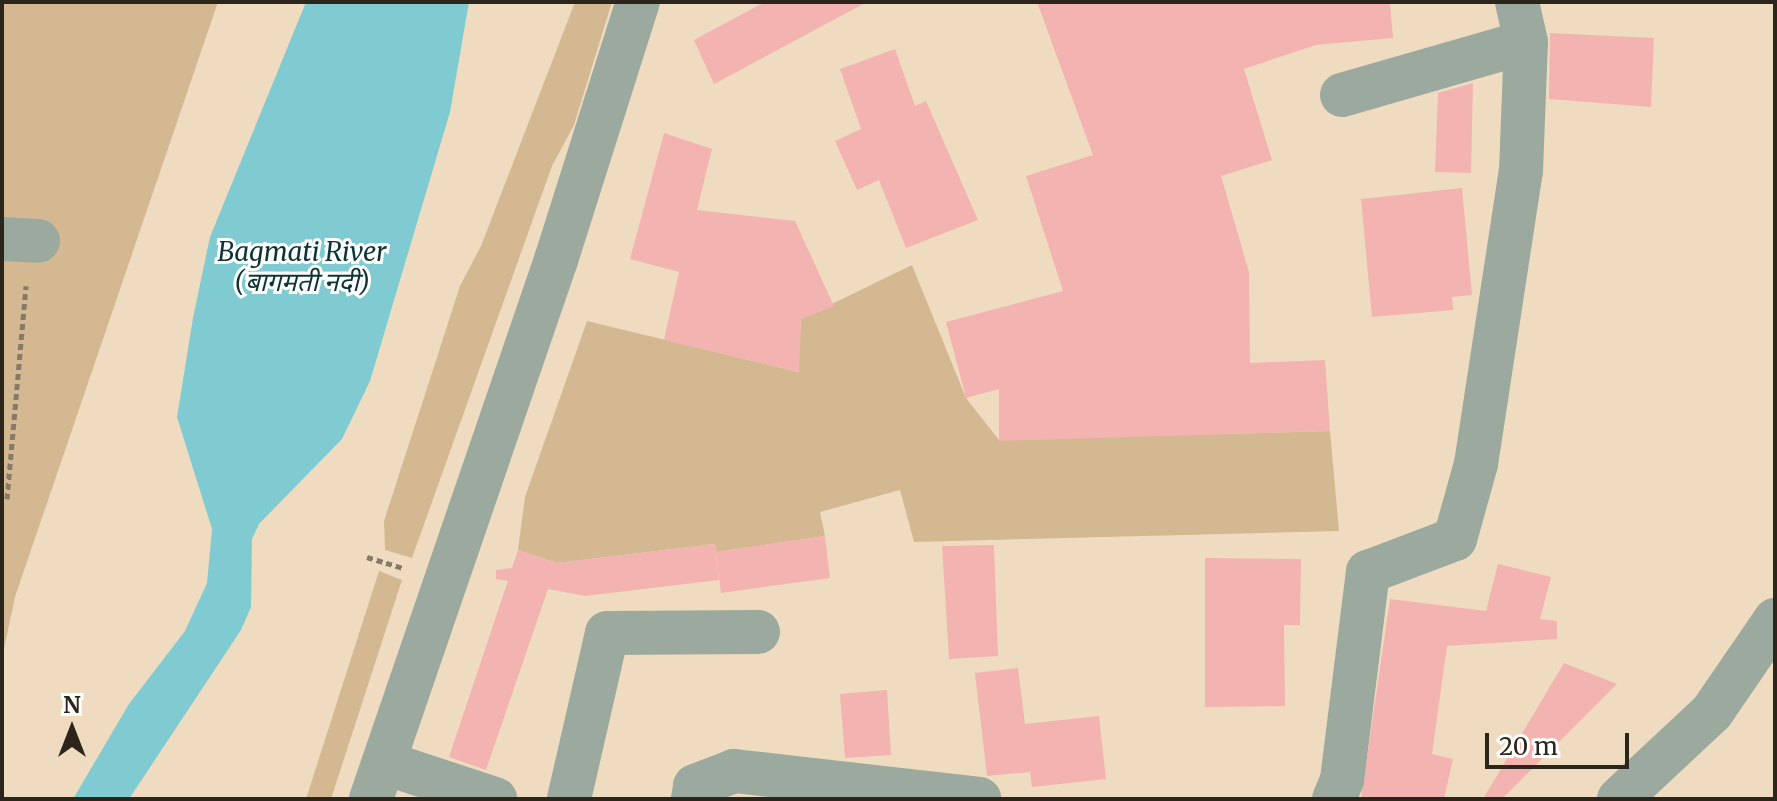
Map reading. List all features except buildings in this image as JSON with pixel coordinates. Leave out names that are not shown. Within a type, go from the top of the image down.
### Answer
[{"type":"street","points":[[495,799],[378,781],[638,2]]},
{"type":"street","points":[[1334,799],[1342,780],[1368,572],[1455,539],[1476,464],[1521,171],[1522,22],[1342,95]]},
{"type":"street","points":[[1619,799],[1712,712],[1775,620]]},
{"type":"street","points":[[569,799],[607,633],[758,632]]},
{"type":"street","points":[[693,799],[695,786],[734,771],[979,799]]},
{"type":"path","points":[[7,499],[22,240]]},
{"type":"shaded area","points":[[2,2],[218,2],[15,597],[2,658]]},
{"type":"shaded area","points":[[575,2],[612,2],[574,125],[552,166],[412,558],[385,550],[384,521],[460,286],[481,246]]},
{"type":"shaded area","points":[[912,265],[966,398],[999,440],[1330,431],[1339,531],[914,542],[900,490],[820,512],[825,536],[716,552],[715,544],[557,563],[518,550],[525,497],[587,321],[798,372],[801,319]]},
{"type":"shaded area","points":[[379,571],[402,580],[331,799],[306,799]]},
{"type":"water","name":"Bagmati River (बागमती नदी)","points":[[306,2],[469,2],[450,112],[370,381],[342,439],[259,524],[252,539],[251,607],[241,630],[129,799],[73,799],[129,704],[185,631],[207,583],[212,529],[177,417],[193,318],[210,237]]}]
